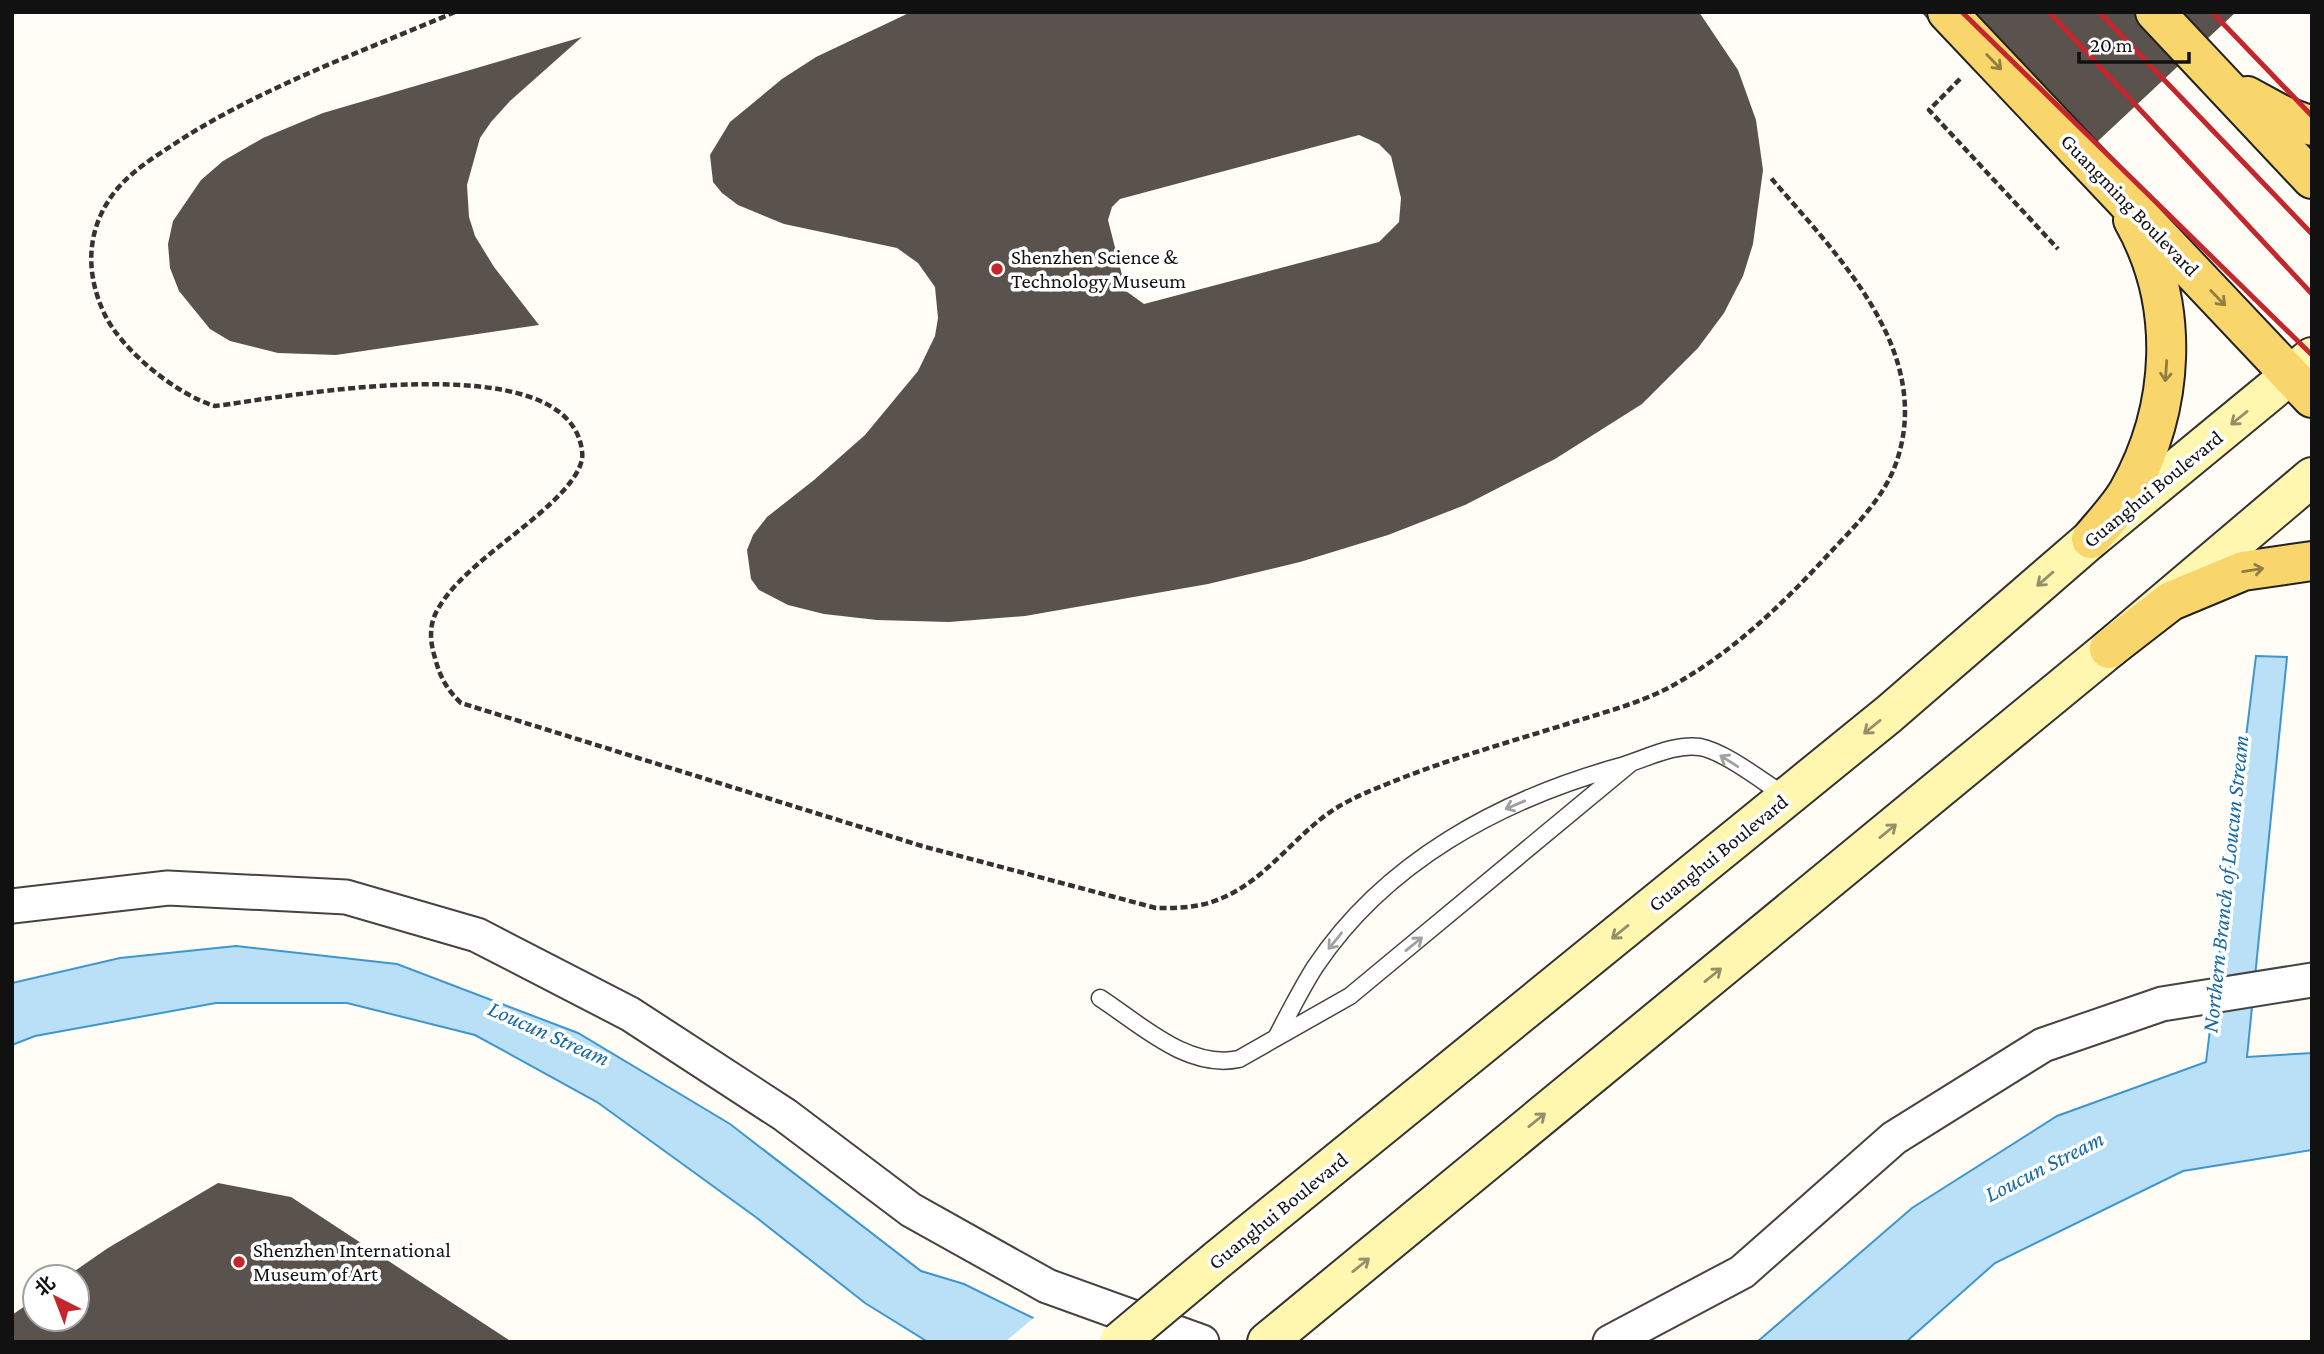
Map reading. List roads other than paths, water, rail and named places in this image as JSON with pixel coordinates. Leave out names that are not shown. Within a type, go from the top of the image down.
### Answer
[{"type":"main road","name":"Guangming Boulevard","points":[[1947,12],[2116,191],[2305,376]]},
{"type":"main road","points":[[2155,12],[2312,179]]},
{"type":"main road","points":[[2200,61],[2239,92],[2282,115],[2312,126]]},
{"type":"main road","points":[[2091,539],[2127,494],[2154,435],[2167,373],[2165,308],[2148,247],[2116,191]]},
{"type":"main road","name":"Guanghui Boulevard","points":[[1119,1342],[1889,713],[2091,539],[2305,376]]},
{"type":"main road","points":[[1267,1342],[2109,649],[2312,477]]},
{"type":"main road","points":[[2109,649],[2171,601],[2243,571],[2312,561]]},
{"type":"street","points":[[12,906],[168,888],[346,897],[477,935],[630,1014],[785,1115],[911,1210],[1046,1286],[1202,1342]]},
{"type":"street","points":[[1610,1342],[1742,1272],[1894,1138],[2043,1045],[2162,1004],[2312,980]]},
{"type":"lane","points":[[1277,1036],[1315,967],[1376,895],[1424,855],[1498,812],[1576,779],[1677,749],[1703,748],[1713,751],[1787,797]]},
{"type":"lane","points":[[1100,998],[1183,1051],[1211,1062],[1239,1059],[1350,996],[1631,763]]},
{"type":"water","name":"Loucun Stream","points":[[2256,656],[2287,657],[2247,1057],[2312,1053],[2312,1150],[2183,1171],[1995,1263],[1906,1342],[1757,1342],[1912,1208],[2057,1116],[2206,1062]]},
{"type":"water","name":"Loucun Stream","points":[[236,946],[397,964],[578,1033],[730,1124],[921,1271],[964,1284],[1082,1342],[928,1342],[865,1303],[757,1218],[597,1102],[475,1035],[347,1003],[216,1003],[35,1036],[12,1045],[12,983],[120,958]]},
{"type":"railway","points":[[1962,12],[2312,355]]},
{"type":"railway","points":[[2049,12],[2312,294]]},
{"type":"railway","points":[[2099,12],[2312,234]]},
{"type":"railway","points":[[2212,12],[2312,116]]},
{"type":"place","name":"Shenzhen Science & Technology Museum","points":[[997,269]]},
{"type":"place","name":"Shenzhen International Museum of Art","points":[[239,1262]]},
{"type":"water label","name":"Northern Branch of Loucun Stream","points":[[2225,884]]}]
